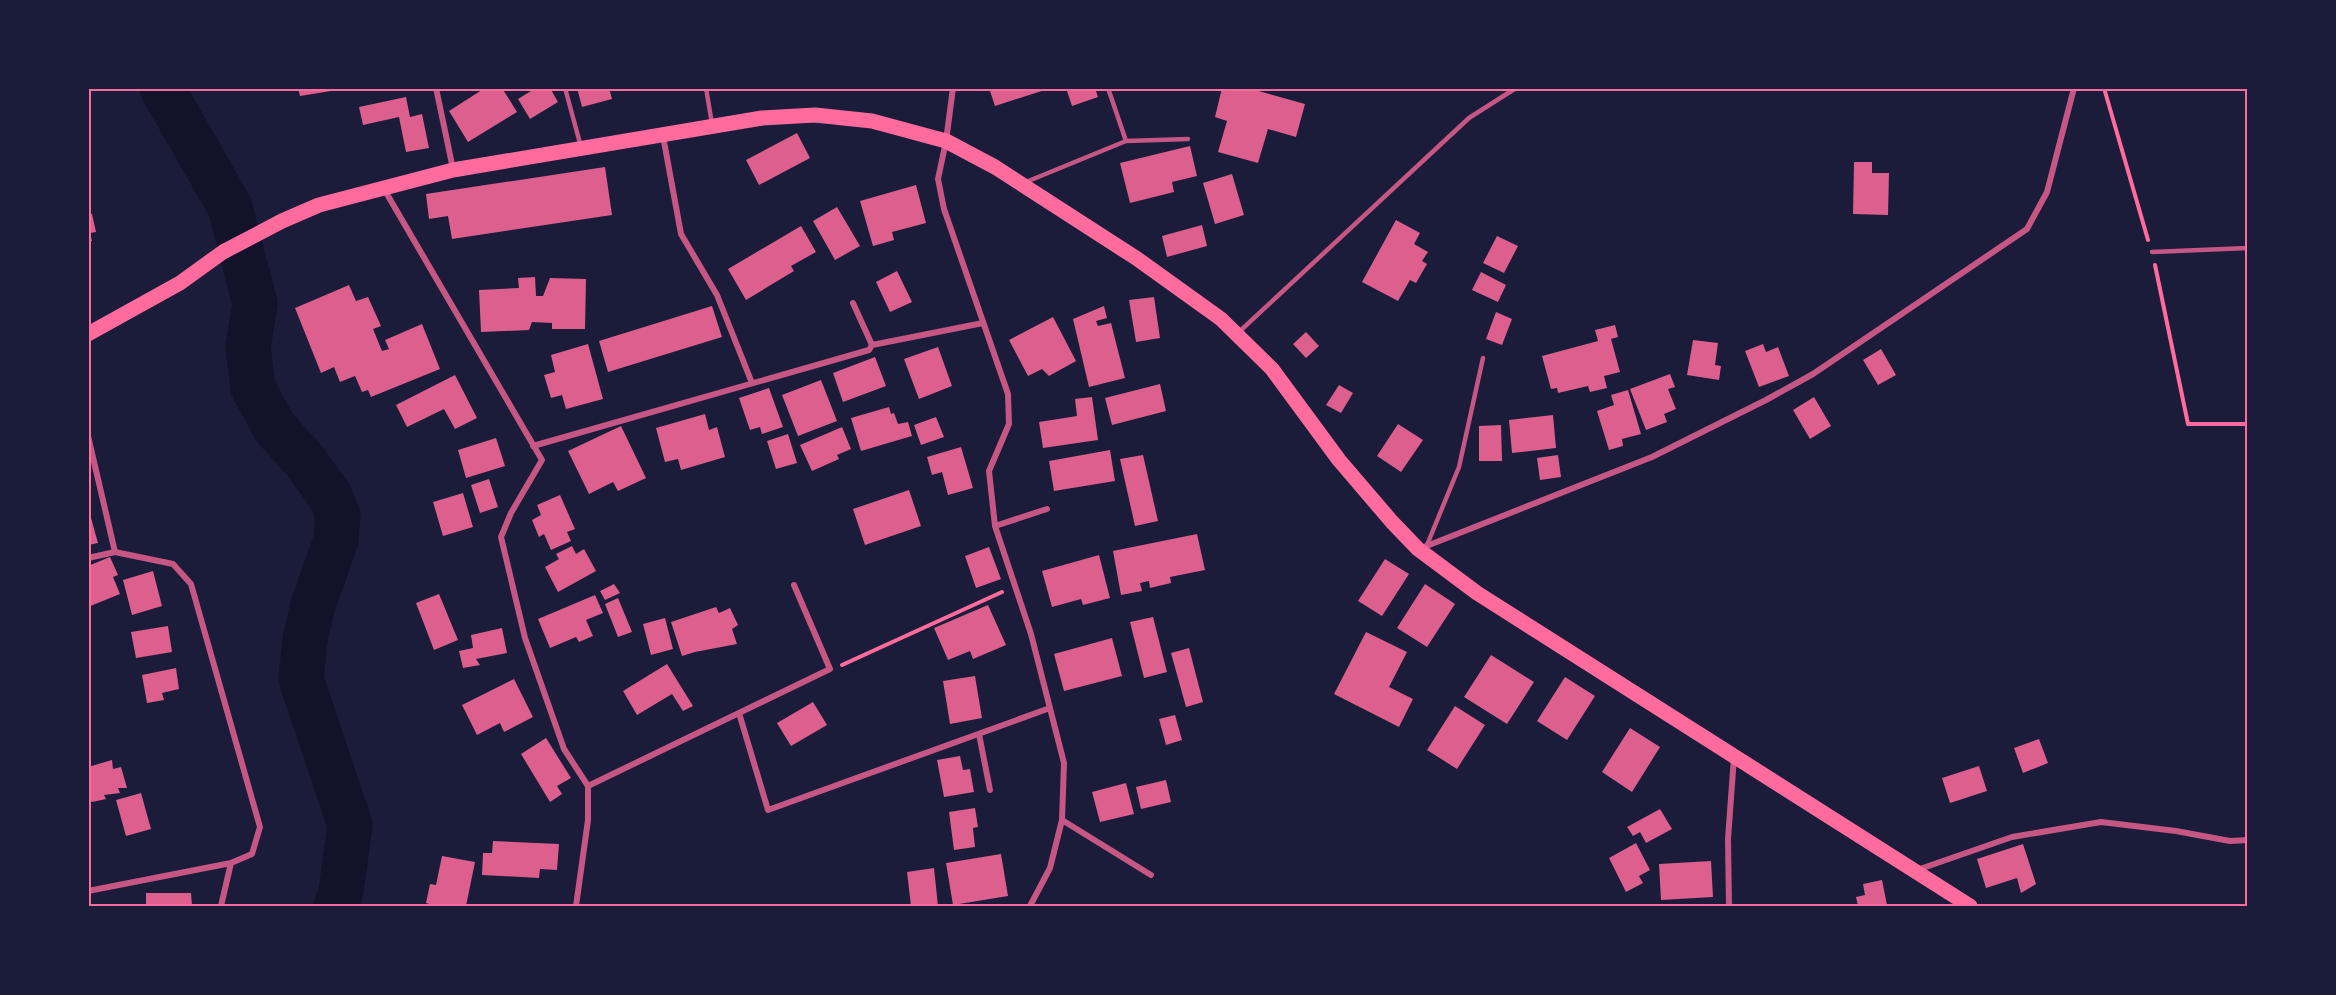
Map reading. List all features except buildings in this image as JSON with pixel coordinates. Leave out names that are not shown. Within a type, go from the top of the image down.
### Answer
[{"type":"main road","points":[[88,334],[180,283],[224,252],[282,220],[319,205],[453,170],[762,118],[815,115],[872,121],[946,141],[1022,184],[1171,282],[1221,319],[1272,369],[1339,460],[1392,522],[1478,593],[1970,906]]},
{"type":"street","points":[[436,88],[453,170]]},
{"type":"street","points":[[953,88],[938,179],[944,209],[1008,394],[1009,424],[989,471],[995,526],[1031,634],[1064,763],[1062,820],[1050,868],[1030,906]]},
{"type":"street","points":[[1423,547],[1652,457],[1766,400],[1813,374],[2027,229],[2047,192],[2074,88]]},
{"type":"street","points":[[663,136],[681,234],[717,295],[752,383]]},
{"type":"street","points":[[384,189],[542,460],[511,513],[501,537],[529,649],[564,749],[588,786],[588,820],[576,906]]},
{"type":"street","points":[[853,303],[872,345]]},
{"type":"street","points":[[533,446],[869,350],[872,345],[983,323]]},
{"type":"street","points":[[88,436],[115,552]]},
{"type":"street","points":[[995,526],[1047,508]]},
{"type":"street","points":[[88,558],[115,552],[173,564],[191,584],[260,827],[252,854],[231,863],[88,891]]},
{"type":"street","points":[[588,786],[830,669],[794,585]]},
{"type":"street","points":[[739,713],[768,810],[1050,708]]},
{"type":"street","points":[[979,734],[990,790]]},
{"type":"street","points":[[1730,906],[1728,839],[1734,756]]},
{"type":"street","points":[[1062,820],[1150,875]]},
{"type":"street","points":[[1914,871],[2012,837],[2101,822],[2176,831],[2230,841],[2247,840]]},
{"type":"street","points":[[221,906],[231,863]]},
{"type":"lane","points":[[565,88],[582,149]]},
{"type":"lane","points":[[706,88],[712,127]]},
{"type":"lane","points":[[1108,88],[1126,141]]},
{"type":"lane","points":[[1237,334],[1469,118],[1516,88]]},
{"type":"lane","points":[[1022,184],[1126,141],[1188,139]]},
{"type":"lane","points":[[2152,252],[2247,248]]},
{"type":"lane","points":[[1423,547],[1460,467],[1483,358]]},
{"type":"path","points":[[2104,88],[2152,252],[2188,424],[2247,424]]},
{"type":"path","points":[[830,669],[851,663],[1014,587]]},
{"type":"waterway","points":[[162,88],[230,207],[255,304],[248,347],[253,388],[275,428],[305,461],[330,496],[338,515],[336,540],[313,605],[305,640],[301,679],[350,825],[341,891],[336,906]]}]
